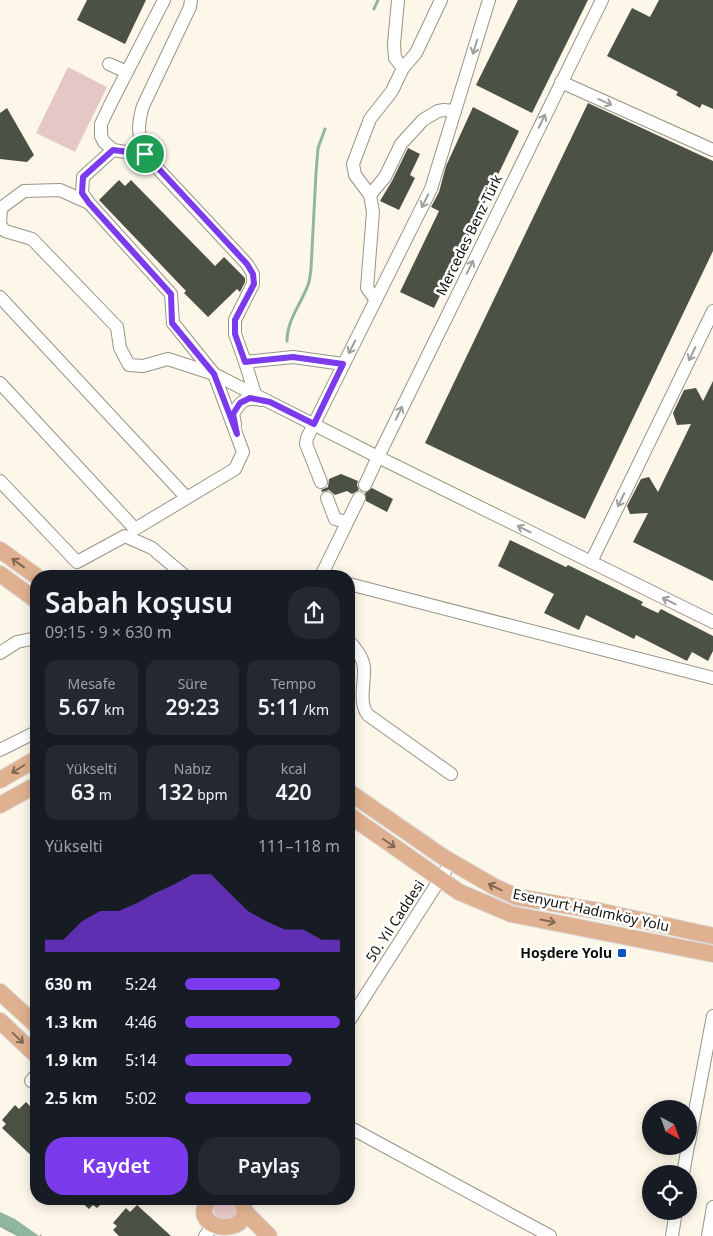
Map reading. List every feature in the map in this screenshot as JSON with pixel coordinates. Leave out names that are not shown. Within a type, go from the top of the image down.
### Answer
[{"type":"main road","points":[[0,550],[30,572]]},
{"type":"main road","points":[[0,574],[30,596]]},
{"type":"main road","points":[[0,780],[30,762]]},
{"type":"main road","points":[[0,804],[30,788]]},
{"type":"main road","name":"Esenyurt Hadımköy Yolu","points":[[355,796],[451,862],[493,886],[517,897],[599,911],[713,936]]},
{"type":"main road","name":"Esenyurt Hadımköy Yolu","points":[[355,819],[459,892],[511,914],[713,954]]},
{"type":"main road","points":[[0,992],[30,1020]]},
{"type":"main road","points":[[0,1021],[30,1049]]},
{"type":"main road","points":[[203,1205],[209,1231],[220,1230],[233,1233],[240,1223],[242,1205]]},
{"type":"main road","points":[[242,1205],[269,1236]]},
{"type":"street","points":[[145,154],[113,150],[104,142],[101,136],[102,124],[164,0]]},
{"type":"street","points":[[190,0],[190,7],[143,106],[138,123],[139,139],[145,154],[247,264],[253,274],[254,284],[235,320],[235,334],[255,394]]},
{"type":"street","points":[[398,0],[394,44],[395,58],[403,68]]},
{"type":"street","points":[[376,300],[368,288],[373,212],[370,194],[355,176],[354,164],[370,119],[392,91],[403,68],[416,53],[441,0]]},
{"type":"street","points":[[320,482],[306,444],[307,438],[432,189],[489,0]]},
{"type":"street","name":"Mercedes Benz Türk","points":[[365,485],[560,82],[602,0]]},
{"type":"street","points":[[108,64],[127,72]]},
{"type":"street","points":[[560,82],[713,150]]},
{"type":"street","points":[[370,194],[385,176],[401,144],[423,120],[444,110],[455,111]]},
{"type":"street","points":[[0,383],[136,529],[235,469],[243,452],[237,434],[214,374],[172,323],[171,294],[82,193],[83,177],[113,150]]},
{"type":"street","points":[[89,203],[60,190],[24,191],[1,208],[0,225],[5,231],[32,238],[117,327],[120,348],[129,365],[143,366],[168,359],[214,374],[713,622]]},
{"type":"street","points":[[0,297],[186,498]]},
{"type":"street","points":[[591,562],[713,310]]},
{"type":"street","points":[[245,362],[293,357],[343,364]]},
{"type":"street","points":[[237,434],[233,414],[240,403],[250,398],[270,402]]},
{"type":"street","points":[[0,481],[77,562],[125,536],[152,548],[178,570]]},
{"type":"street","points":[[327,498],[335,520],[346,522]]},
{"type":"street","points":[[324,570],[359,498]]},
{"type":"street","points":[[355,586],[713,678]]},
{"type":"street","points":[[0,653],[17,642],[30,639]]},
{"type":"street","points":[[355,649],[363,664],[363,706],[368,715],[451,774]]},
{"type":"street","points":[[0,750],[30,735]]},
{"type":"street","name":"50. Yıl Caddesi","points":[[355,1012],[451,862]]},
{"type":"street","points":[[697,1100],[713,1016]]},
{"type":"street","points":[[355,1130],[550,1236]]},
{"type":"street","points":[[708,1236],[713,1207]]},
{"type":"street","points":[[672,1236],[675,1220]]},
{"type":"shaded area","points":[[68,67],[107,87],[75,152],[36,133]]},
{"type":"shaded area","points":[[216,1205],[235,1206],[236,1210],[233,1218],[225,1221],[217,1218],[214,1210]]},
{"type":"water","points":[[0,1212],[15,1219],[39,1236],[17,1236],[0,1227]]},
{"type":"building","points":[[87,0],[146,0],[125,44],[77,20]]},
{"type":"building","points":[[518,0],[588,0],[532,113],[476,85]]},
{"type":"building","points":[[659,0],[713,0],[713,109],[702,104],[700,108],[676,95],[678,92],[607,56],[632,8],[650,17]]},
{"type":"building","points":[[588,103],[713,161],[713,251],[585,519],[425,443]]},
{"type":"building","points":[[473,107],[519,131],[434,308],[400,292],[439,211],[431,207],[439,192],[446,166]]},
{"type":"building","points":[[7,108],[34,155],[27,162],[0,159],[0,113]]},
{"type":"building","points":[[408,148],[420,154],[410,175],[415,178],[399,210],[380,201]]},
{"type":"building","points":[[119,180],[125,186],[131,180],[215,266],[224,257],[245,278],[240,292],[237,289],[208,317],[184,293],[186,291],[99,200]]},
{"type":"building","points":[[713,381],[713,581],[633,542],[648,513],[630,514],[627,506],[641,479],[649,477],[658,492],[691,424],[677,425],[673,413],[684,390],[696,388],[703,401]]},
{"type":"building","points":[[341,474],[358,481],[359,490],[352,494],[347,491],[335,495],[329,490],[322,492],[321,490],[328,487],[329,479]]},
{"type":"building","points":[[372,488],[393,499],[387,512],[366,501],[365,493]]},
{"type":"building","points":[[510,540],[566,567],[568,565],[643,602],[641,605],[658,613],[661,609],[713,636],[713,651],[708,661],[692,652],[687,661],[636,635],[634,639],[586,615],[579,630],[544,613],[554,594],[498,566]]},
{"type":"building","points":[[26,1102],[30,1106],[30,1154],[2,1128],[6,1124],[2,1120],[15,1105],[19,1109]]},
{"type":"building","points":[[85,1205],[93,1205],[89,1209]]},
{"type":"building","points":[[137,1205],[171,1236],[119,1236],[113,1230],[117,1226],[113,1223],[126,1208],[130,1212]]},
{"type":"waterway","points":[[374,9],[378,0]]},
{"type":"waterway","points":[[287,341],[289,326],[310,279],[318,148],[325,129]]},
{"type":"place","name":"Hoşdere Yolu","points":[[622,953]]},
{"type":"route","points":[[113,150],[145,154],[247,264],[253,274],[254,284],[235,320],[235,334],[245,362],[293,357],[343,364],[314,424],[270,402],[250,398],[240,403],[233,414],[237,434],[214,374],[172,323],[171,294],[82,193],[83,177],[113,150]]}]
